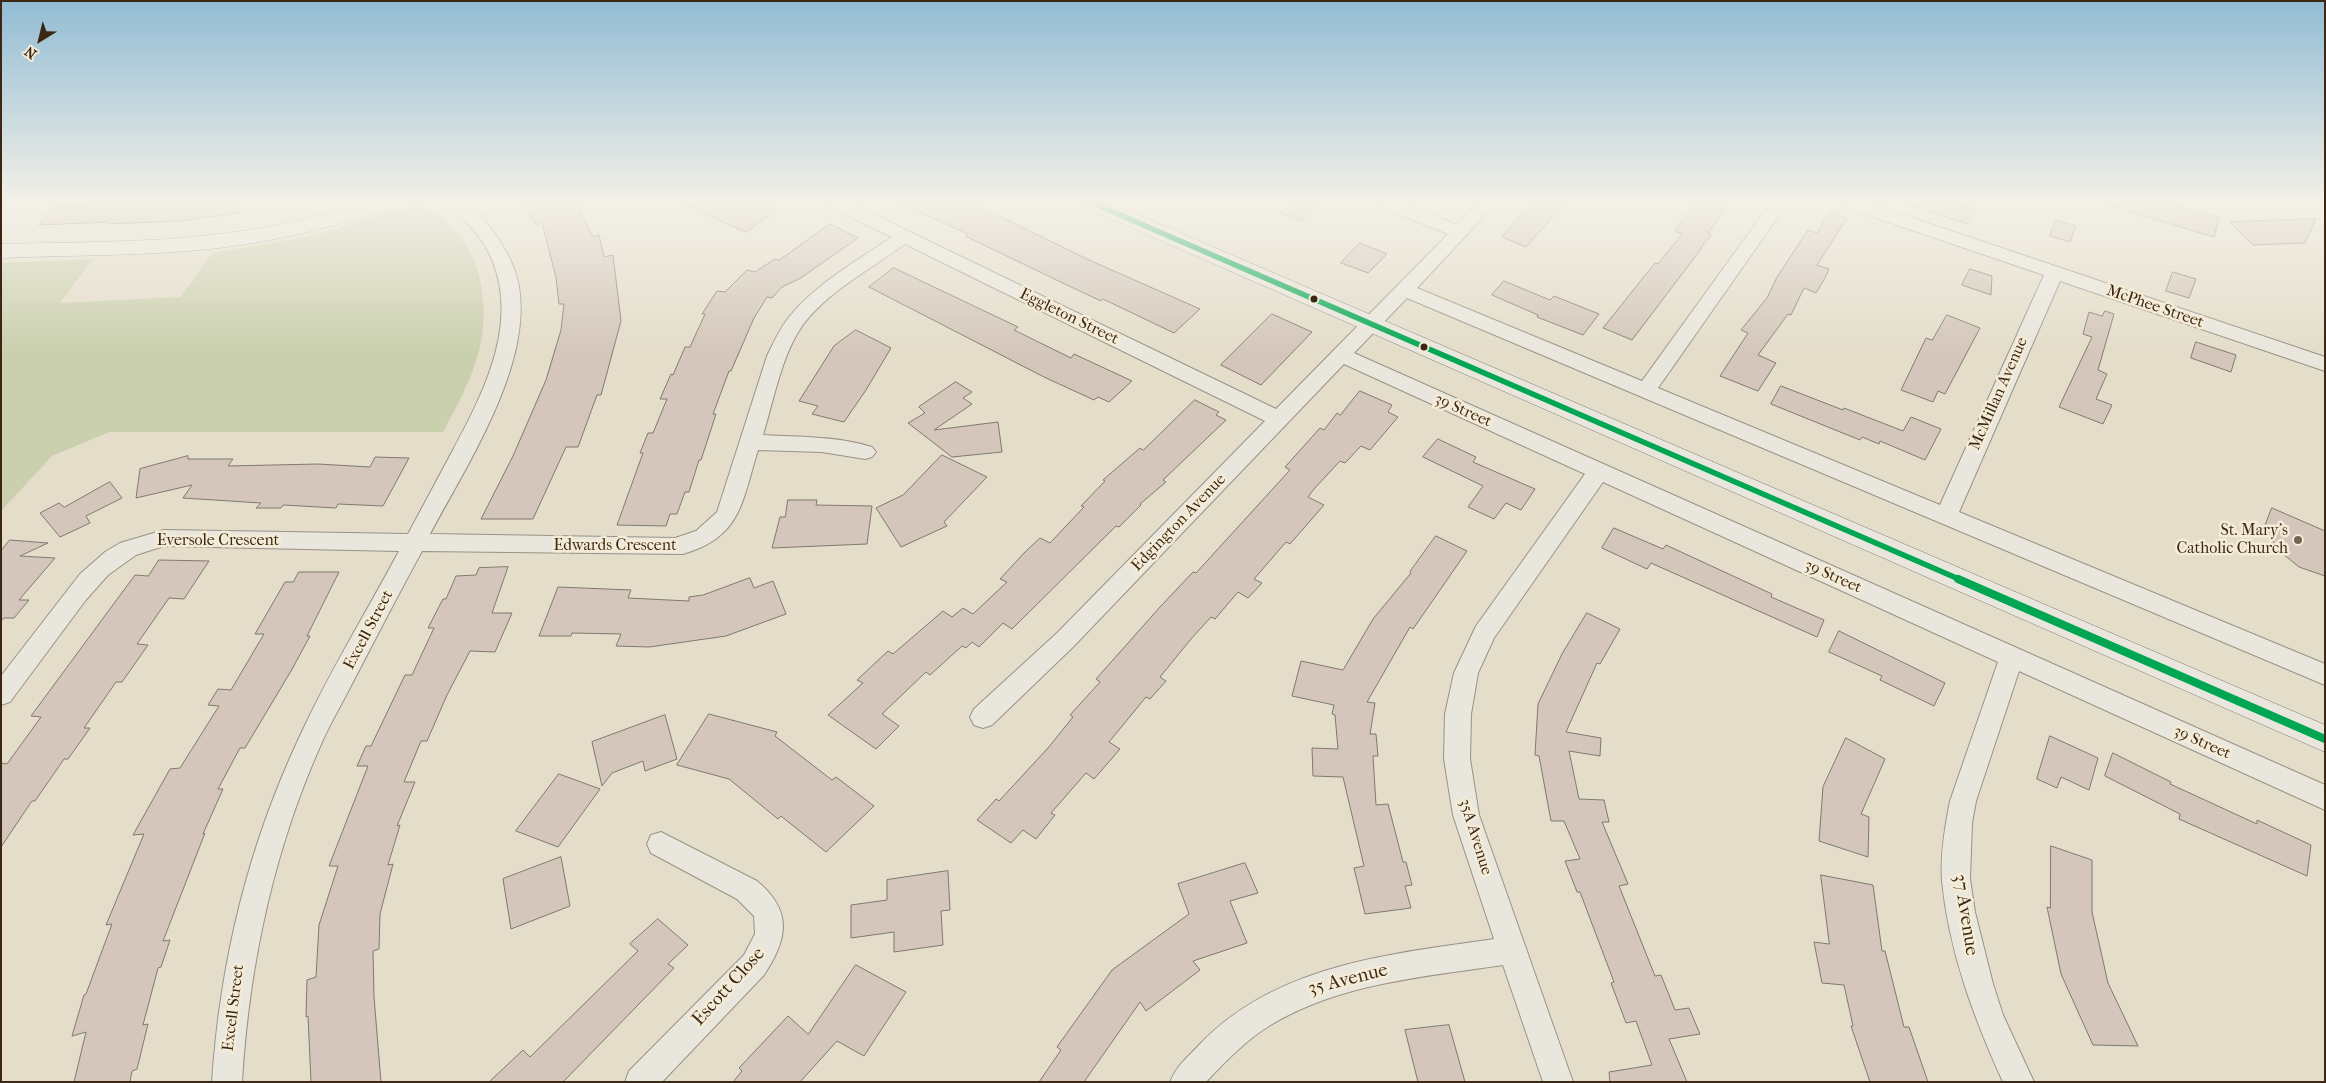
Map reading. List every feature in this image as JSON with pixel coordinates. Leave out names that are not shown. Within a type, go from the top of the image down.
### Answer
[{"type":"street","name":"Excell Street","points":[[227,1082],[234,995],[242,947],[254,893],[274,831],[311,739],[486,407],[500,376],[511,332],[513,306],[508,278],[498,252]]},
{"type":"street","name":"Edwards Crescent","points":[[415,543],[675,547],[688,546],[709,535],[727,515],[777,356],[797,320],[829,289],[883,252]]},
{"type":"street","name":"Eggleton Street","points":[[934,252],[1279,419]]},
{"type":"street","points":[[1202,252],[2325,739]]},
{"type":"street","name":"Edgington Avenue","points":[[982,717],[1065,640],[1441,252]]},
{"type":"street","points":[[1646,390],[1745,252]]},
{"type":"street","name":"McPhee Street","points":[[1991,252],[2325,364]]},
{"type":"street","name":"McMillan Avenue","points":[[1946,516],[2054,273]]},
{"type":"street","points":[[1405,290],[2325,675]]},
{"type":"street","name":"39 Street","points":[[1341,355],[2325,798]]},
{"type":"street","points":[[751,442],[812,444],[865,452]]},
{"type":"street","name":"35A Avenue","points":[[1558,1082],[1466,815],[1457,760],[1458,722],[1461,692],[1473,653],[1484,633],[1598,472]]},
{"type":"street","name":"Eversole Crescent","points":[[1,695],[89,578],[109,560],[137,545],[164,538],[415,543]]},
{"type":"street","name":"37 Avenue","points":[[2012,658],[1963,801],[1958,832],[1956,879],[1978,984],[1990,1020],[2019,1082]]},
{"type":"street","name":"Escott Close","points":[[640,1082],[754,964],[768,943],[771,921],[763,904],[747,890],[661,844]]},
{"type":"street","name":"35 Avenue","points":[[1185,1082],[1226,1038],[1278,1002],[1301,992],[1351,976],[1512,950]]},
{"type":"green space","points":[[469,252],[479,275],[482,291],[483,329],[475,364],[461,398],[443,432],[109,432],[52,456],[1,511],[1,263],[93,259],[60,303],[181,297],[212,253]]},
{"type":"building","points":[[549,252],[603,252],[604,257],[613,255],[621,321],[601,395],[597,395],[578,447],[566,447],[533,519],[481,519],[513,456],[546,380],[561,330],[564,304],[559,304],[556,277]]},
{"type":"building","points":[[791,252],[839,252],[799,279],[782,287],[772,298],[767,297],[754,318],[731,371],[729,371],[713,414],[716,414],[701,460],[699,460],[689,492],[685,492],[677,514],[670,514],[666,526],[617,525],[643,453],[640,453],[648,433],[653,433],[667,399],[660,399],[685,347],[690,347],[705,314],[702,314],[717,291],[725,292],[747,270],[755,272],[775,259],[779,260]]},
{"type":"building","points":[[997,252],[1072,252],[1200,309],[1174,333],[1103,299],[1101,301]]},
{"type":"building","points":[[1352,252],[1381,252],[1387,254],[1368,273],[1341,263]]},
{"type":"building","points":[[1668,252],[1699,252],[1632,340],[1603,328],[1655,263],[1658,264]]},
{"type":"building","points":[[1794,252],[1826,252],[1817,265],[1829,269],[1816,293],[1804,288],[1791,315],[1788,314],[1758,355],[1776,363],[1758,391],[1720,376],[1748,333],[1741,330],[1767,298],[1777,277]]},
{"type":"building","points":[[894,268],[1018,327],[1014,330],[1071,358],[1074,354],[1132,381],[1109,402],[1098,397],[1094,400],[1044,377],[869,287]]},
{"type":"building","points":[[1970,269],[1992,276],[1991,295],[1962,285]]},
{"type":"building","points":[[2173,272],[2196,279],[2189,298],[2166,291]]},
{"type":"building","points":[[1504,281],[1550,300],[1554,296],[1599,314],[1583,335],[1537,317],[1538,315],[1492,295]]},
{"type":"building","points":[[2105,311],[2114,314],[2098,370],[2107,374],[2096,399],[2112,405],[2103,424],[2059,407],[2092,337],[2083,334],[2089,312],[2102,316]]},
{"type":"building","points":[[1272,314],[1312,332],[1261,385],[1221,365]]},
{"type":"building","points":[[1947,315],[1980,328],[1945,394],[1938,391],[1933,402],[1901,390],[1926,338],[1932,340]]},
{"type":"building","points":[[856,330],[891,348],[844,422],[812,414],[818,406],[799,401],[834,346]]},
{"type":"building","points":[[2196,342],[2236,355],[2231,372],[2191,358]]},
{"type":"building","points":[[956,382],[972,392],[963,398],[972,404],[934,430],[998,422],[1002,452],[952,457],[908,423],[925,413],[919,407]]},
{"type":"building","points":[[1781,386],[1903,431],[1911,417],[1941,429],[1925,460],[1880,441],[1879,444],[1862,437],[1860,440],[1771,404]]},
{"type":"building","points":[[1360,391],[1392,405],[1388,412],[1398,417],[1370,450],[1361,446],[1345,463],[1340,461],[1314,489],[1308,497],[1324,505],[1290,544],[1286,542],[1254,579],[1262,583],[1248,598],[1238,592],[1215,619],[1211,617],[1191,639],[1160,677],[1166,681],[1150,699],[1146,697],[1109,742],[1120,749],[1094,779],[1086,773],[1051,813],[1055,815],[1036,839],[1023,830],[1011,843],[977,820],[996,799],[999,801],[1048,748],[1073,717],[1070,715],[1100,682],[1096,679],[1160,607],[1193,572],[1196,573],[1290,470],[1285,467],[1320,428],[1324,430],[1337,413],[1340,415]]},
{"type":"building","points":[[1195,400],[1219,412],[1216,415],[1226,420],[1163,480],[1166,482],[1140,504],[1119,527],[1116,526],[1012,629],[1003,623],[979,647],[972,642],[966,648],[962,646],[930,675],[926,672],[882,714],[899,726],[876,749],[828,715],[863,683],[857,680],[888,651],[893,654],[943,611],[952,617],[963,608],[973,614],[1007,582],[1000,579],[1025,552],[1040,538],[1050,543],[1084,507],[1081,506],[1105,481],[1103,480],[1140,448],[1143,450]]},
{"type":"building","points":[[1438,439],[1476,457],[1473,462],[1535,489],[1521,510],[1506,503],[1494,519],[1468,507],[1483,486],[1423,457]]},
{"type":"building","points":[[942,455],[987,477],[944,522],[947,526],[901,547],[876,508],[903,495]]},
{"type":"building","points":[[188,456],[188,459],[233,459],[228,466],[318,464],[370,467],[375,457],[409,458],[383,506],[338,504],[336,508],[283,505],[281,508],[256,508],[261,503],[183,498],[192,485],[136,498],[140,469]]},
{"type":"building","points":[[110,482],[122,498],[86,516],[90,523],[60,537],[40,513],[59,503],[64,507]]},
{"type":"building","points":[[788,500],[817,500],[816,505],[872,506],[867,544],[772,548],[780,517],[785,517]]},
{"type":"building","name":"St. Mary's Catholic Church","points":[[2272,508],[2325,531],[2325,576],[2299,567],[2277,549],[2265,526]]},
{"type":"building","points":[[1614,528],[1663,549],[1666,545],[1772,594],[1771,597],[1824,620],[1817,637],[1651,563],[1647,569],[1602,548]]},
{"type":"building","points":[[1436,536],[1467,551],[1413,629],[1410,627],[1367,702],[1375,703],[1370,734],[1376,734],[1378,756],[1373,756],[1376,805],[1388,804],[1403,862],[1406,862],[1412,885],[1405,886],[1411,908],[1365,914],[1354,868],[1364,866],[1343,777],[1313,776],[1312,748],[1338,749],[1335,715],[1332,714],[1334,705],[1292,696],[1301,661],[1343,670],[1373,619],[1411,573]]},
{"type":"building","points":[[10,540],[48,543],[20,556],[55,558],[19,600],[29,600],[14,618],[4,618],[1,621],[1,551]]},
{"type":"building","points":[[159,560],[209,561],[184,599],[169,598],[137,644],[148,645],[122,682],[116,682],[84,728],[90,728],[68,759],[64,759],[35,801],[32,801],[1,847],[1,763],[7,764],[41,717],[31,716],[135,575],[148,576]]},
{"type":"building","points":[[508,567],[492,613],[512,613],[495,652],[470,651],[447,695],[427,741],[421,741],[404,782],[415,782],[397,826],[400,825],[388,865],[393,864],[380,914],[379,949],[373,951],[374,997],[381,1082],[311,1082],[308,1016],[306,1017],[307,980],[316,977],[319,925],[338,866],[329,866],[368,766],[357,766],[366,746],[371,746],[405,675],[412,675],[434,628],[428,628],[443,599],[446,599],[456,576],[476,575],[479,568]]},
{"type":"building","points":[[299,572],[339,572],[307,636],[310,636],[291,671],[245,748],[240,748],[218,789],[223,789],[203,834],[205,833],[163,941],[170,940],[161,967],[158,968],[143,1025],[148,1024],[137,1069],[132,1071],[130,1082],[74,1082],[86,1032],[72,1036],[84,995],[112,924],[106,925],[144,834],[133,835],[170,769],[180,768],[219,706],[208,705],[218,689],[231,690],[264,634],[255,634],[285,582],[293,582]]},
{"type":"building","points":[[750,578],[754,588],[773,581],[786,614],[726,636],[649,647],[616,646],[621,634],[572,633],[571,636],[539,636],[558,587],[631,590],[628,598],[689,601],[689,597],[703,595]]},
{"type":"building","points":[[1587,613],[1620,629],[1600,664],[1597,663],[1566,732],[1601,738],[1600,756],[1569,751],[1579,799],[1604,800],[1609,822],[1602,822],[1628,884],[1619,886],[1655,976],[1661,975],[1675,1010],[1689,1008],[1700,1034],[1669,1039],[1687,1082],[1610,1082],[1609,1072],[1652,1065],[1636,1021],[1626,1023],[1611,983],[1614,982],[1580,892],[1577,892],[1565,861],[1580,859],[1564,821],[1551,821],[1539,756],[1535,755],[1538,704],[1562,654]]},
{"type":"building","points":[[1839,631],[1945,683],[1934,706],[1880,680],[1882,676],[1829,652]]},
{"type":"building","points":[[709,714],[777,732],[775,736],[832,780],[836,777],[874,806],[826,852],[781,816],[778,819],[729,779],[677,765]]},
{"type":"building","points":[[665,715],[677,759],[645,771],[643,761],[612,773],[602,786],[592,742]]},
{"type":"building","points":[[2050,736],[2098,758],[2089,790],[2061,777],[2057,788],[2037,779]]},
{"type":"building","points":[[1846,738],[1885,759],[1861,814],[1869,817],[1868,857],[1819,841],[1823,787]]},
{"type":"building","points":[[2113,753],[2171,782],[2170,784],[2257,824],[2257,820],[2311,845],[2307,876],[2179,819],[2180,814],[2105,776]]},
{"type":"building","points":[[559,774],[600,789],[558,847],[516,831]]},
{"type":"building","points":[[2051,846],[2092,860],[2092,912],[2108,983],[2138,1046],[2093,1045],[2061,974],[2047,907],[2050,908]]},
{"type":"building","points":[[561,857],[570,906],[511,929],[503,879]]},
{"type":"building","points":[[1245,863],[1258,893],[1230,901],[1247,943],[1193,961],[1200,970],[1146,1011],[1140,1002],[1084,1082],[1039,1082],[1061,1050],[1057,1047],[1112,970],[1189,914],[1178,884]]},
{"type":"building","points":[[948,871],[950,910],[941,911],[943,945],[894,952],[894,932],[851,938],[851,905],[887,900],[887,880]]},
{"type":"building","points":[[1821,875],[1873,885],[1882,951],[1885,951],[1904,1027],[1909,1027],[1928,1082],[1870,1082],[1851,1026],[1853,1026],[1844,985],[1822,983],[1814,942],[1829,944]]},
{"type":"building","points":[[658,919],[688,945],[668,964],[674,968],[563,1082],[489,1082],[523,1050],[530,1057],[638,951],[630,944]]},
{"type":"building","points":[[856,965],[906,992],[864,1056],[837,1041],[800,1082],[733,1082],[742,1071],[739,1068],[788,1016],[808,1034]]},
{"type":"building","points":[[1449,1025],[1465,1082],[1418,1082],[1405,1030]]},
{"type":"transit line","points":[[1204,252],[2325,739]]},
{"type":"place","name":"St. Mary's Catholic Church","points":[[2298,540]]}]
